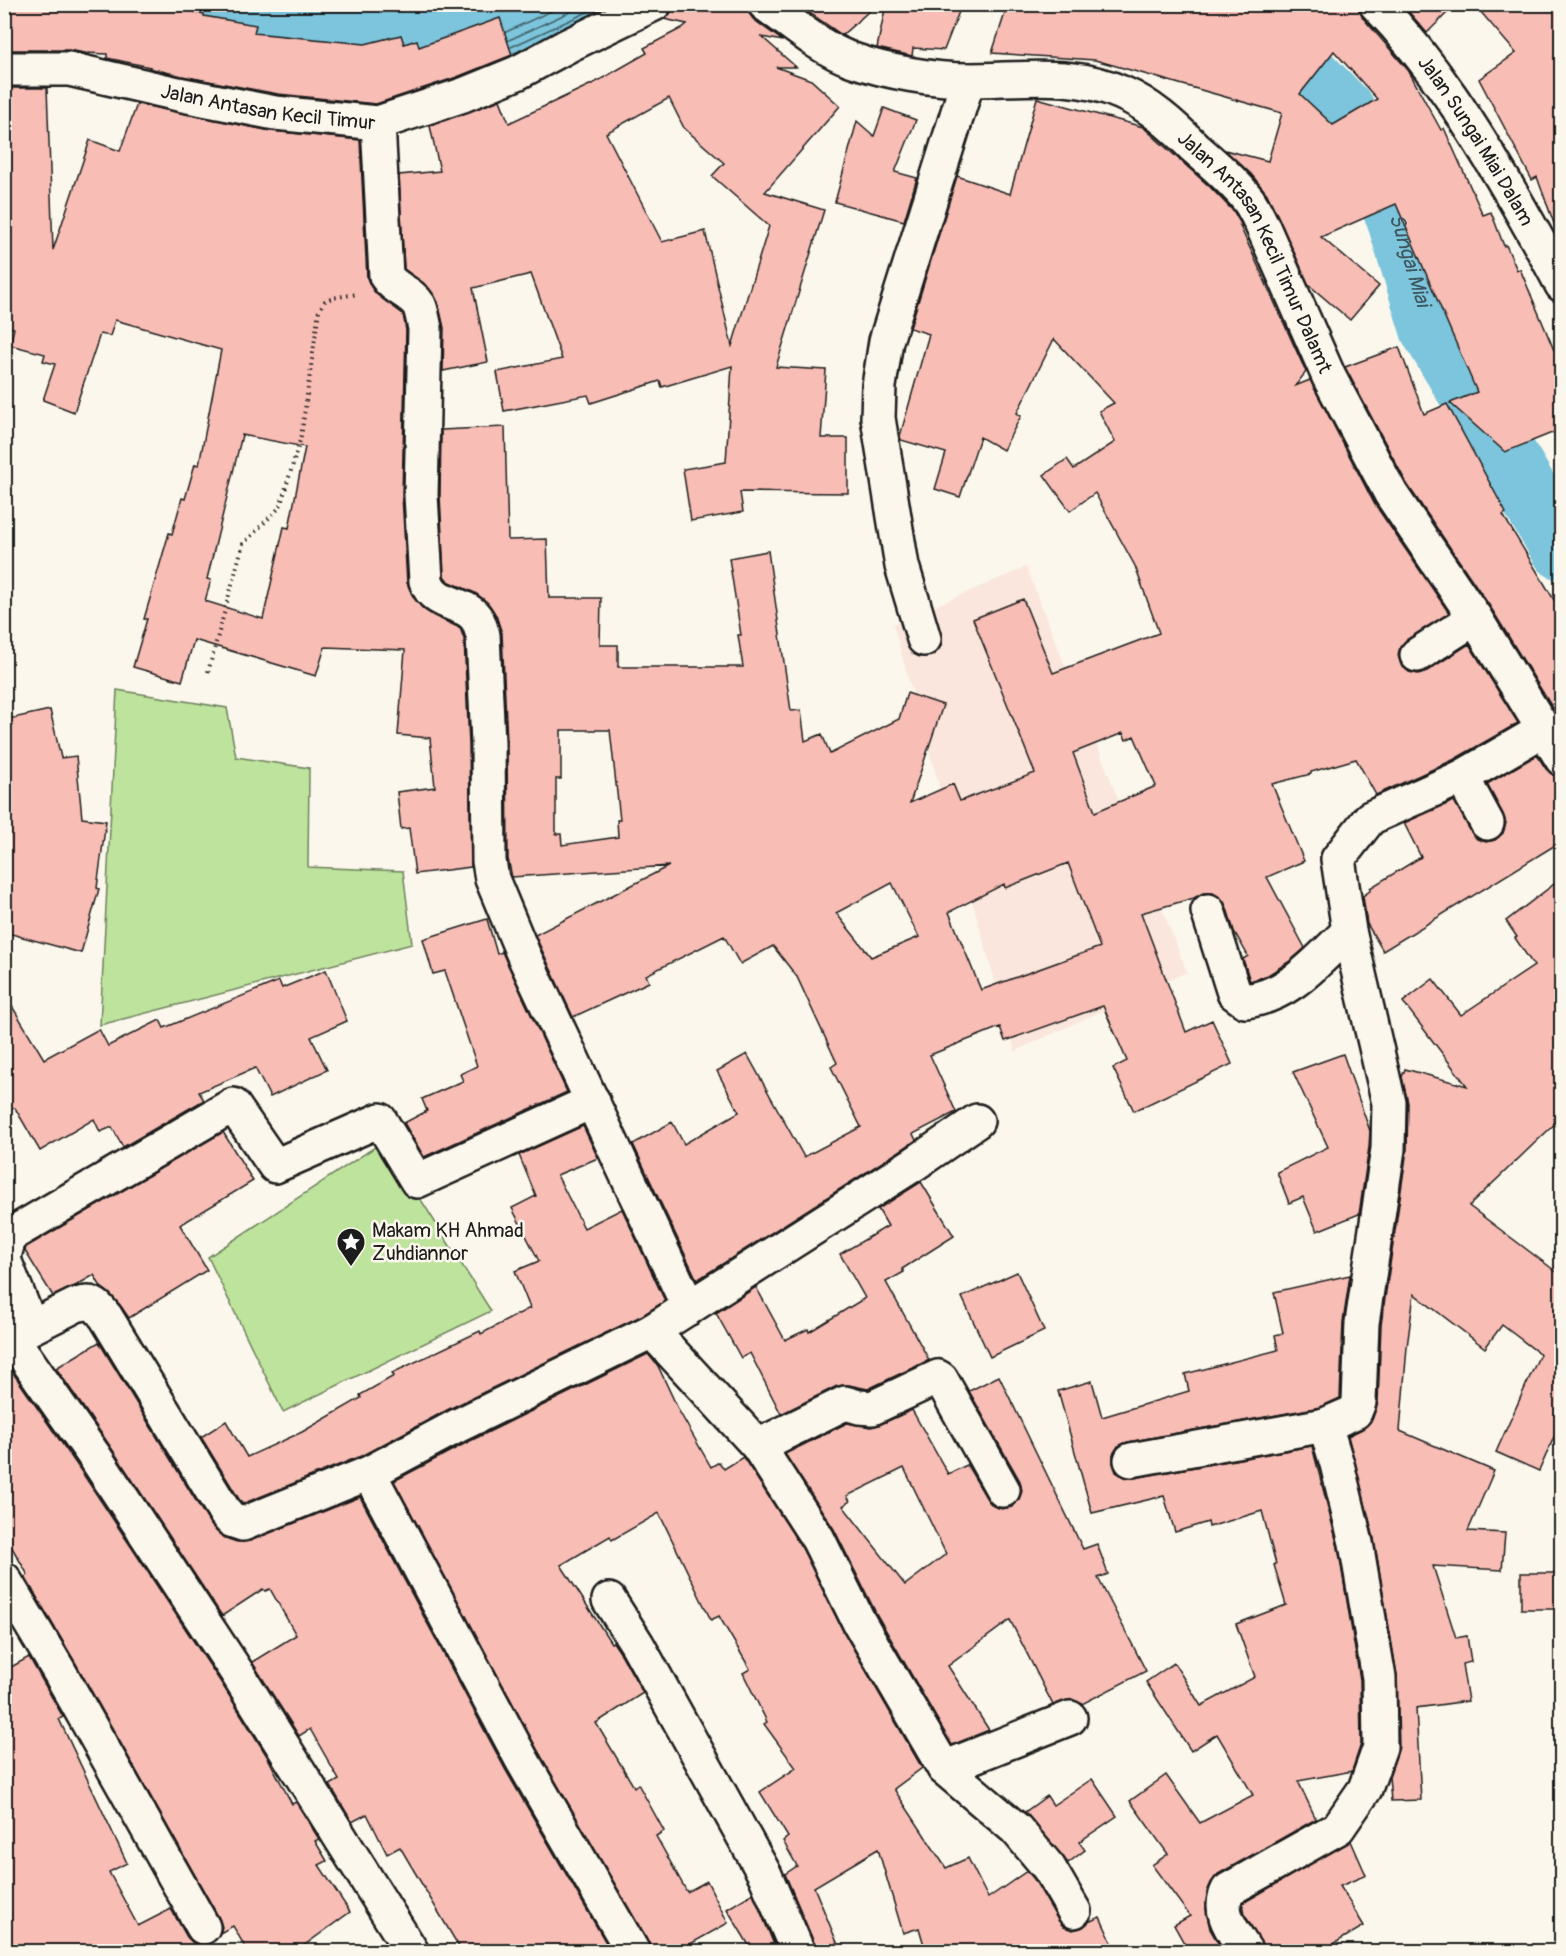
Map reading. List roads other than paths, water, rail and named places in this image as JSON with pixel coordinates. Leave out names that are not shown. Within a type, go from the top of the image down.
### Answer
[{"type":"street","name":"Jalan Antasan Kecil Timur","points":[[4,69],[69,69],[275,113],[378,123],[463,95],[517,73],[654,4]]},
{"type":"street","name":"Jalan Antasan Kecil Timur Dalamt","points":[[765,4],[828,49],[870,66],[936,79],[1052,78],[1098,84],[1120,92],[1144,104],[1169,123],[1232,182],[1249,202],[1262,225],[1329,376],[1391,494],[1475,618],[1562,759]]},
{"type":"street","name":"Jalan Sungai Miai Dalam","points":[[1376,4],[1397,26],[1443,84],[1490,156],[1562,285]]},
{"type":"street","points":[[924,639],[902,566],[878,418],[879,386],[886,341],[968,80]]},
{"type":"street","points":[[378,123],[386,276],[418,304],[425,328],[421,495],[426,580],[429,591],[440,599],[464,608],[477,619],[483,635],[488,743],[489,861],[492,879],[524,956],[689,1308]]},
{"type":"street","points":[[1417,655],[1475,618]]},
{"type":"street","points":[[1131,1460],[1325,1425],[1355,1412],[1359,1402],[1362,1323],[1388,1149],[1389,1103],[1349,931],[1338,860],[1370,818],[1462,777],[1543,730]]},
{"type":"street","points":[[1462,777],[1487,823]]},
{"type":"street","points":[[1208,911],[1234,993],[1245,1001],[1259,999],[1292,984],[1349,931]]},
{"type":"street","points":[[412,1952],[236,1671],[16,1335],[4,1258],[10,1235],[233,1105],[274,1166],[380,1120],[417,1180],[593,1101]]},
{"type":"street","points":[[16,1335],[76,1305],[87,1302],[96,1305],[106,1317],[231,1520],[243,1524],[369,1473],[457,1425],[652,1331],[914,1164],[977,1121]]},
{"type":"street","points":[[652,1331],[758,1446],[818,1539],[859,1622],[944,1768],[1016,1829],[1049,1868],[1074,1911]]},
{"type":"street","points":[[758,1446],[845,1404],[872,1408],[938,1377],[1003,1490]]},
{"type":"street","points":[[1246,1952],[1224,1913],[1224,1898],[1228,1890],[1338,1828],[1365,1789],[1380,1747],[1379,1678],[1360,1565],[1337,1464],[1325,1425]]},
{"type":"street","points":[[369,1473],[522,1761],[633,1952]]},
{"type":"street","points":[[4,1580],[59,1671],[203,1927]]},
{"type":"street","points":[[609,1600],[637,1644],[765,1875],[798,1952]]},
{"type":"street","points":[[944,1768],[1070,1718]]},
{"type":"water","points":[[4,5],[620,5],[516,52],[395,84]]},
{"type":"waterway","name":"Sungai Miai","points":[[1250,24],[1281,46],[1345,112],[1396,214],[1431,329],[1562,549]]},
{"type":"place","name":"Makam KH Ahmad Zuhdiannor","points":[[351,1268]]}]
